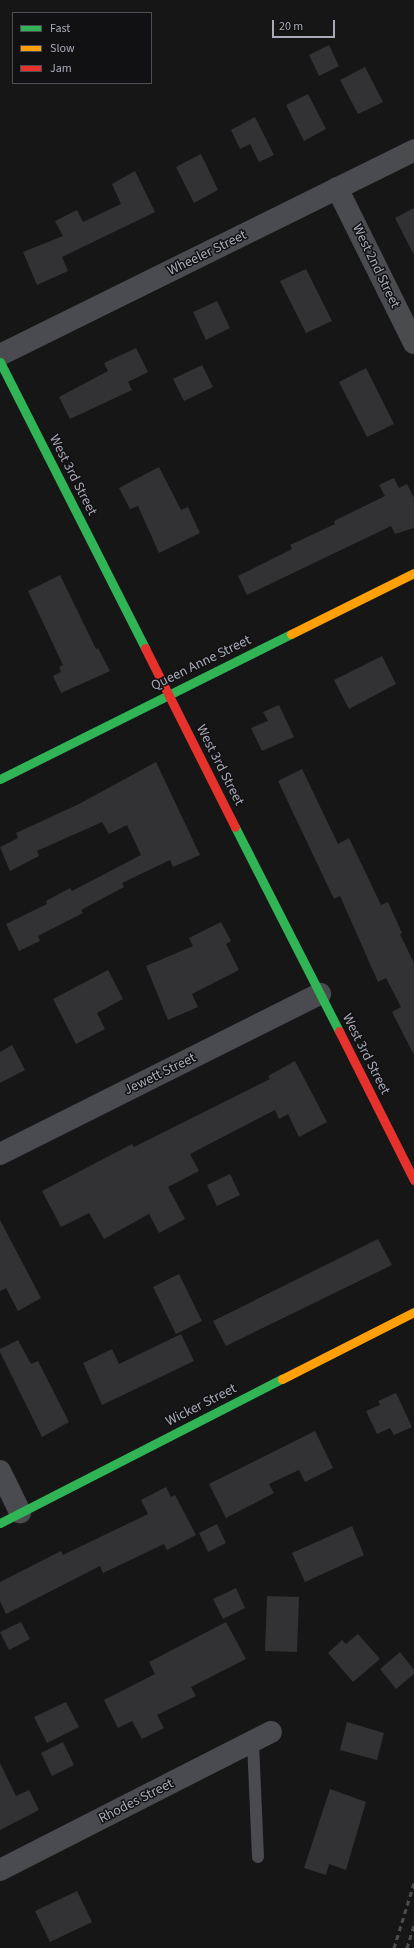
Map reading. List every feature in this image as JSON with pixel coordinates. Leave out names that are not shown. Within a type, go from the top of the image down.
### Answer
[{"type":"street","name":"Wheeler Street","points":[[0,355],[414,150]]},
{"type":"street","name":"West 2nd Street","points":[[337,188],[414,343]]},
{"type":"street","name":"West 3rd Street","points":[[0,362],[414,1180]]},
{"type":"street","name":"Queen Anne Street","points":[[0,779],[414,573]]},
{"type":"street","name":"Jewett Street","points":[[0,1154],[320,994]]},
{"type":"street","name":"Wicker Street","points":[[0,1522],[414,1312]]},
{"type":"street","points":[[0,1471],[20,1512]]},
{"type":"street","name":"Rhodes Street","points":[[0,1870],[262,1737]]},
{"type":"lane","points":[[258,1857],[262,1737]]},
{"type":"building","points":[[329,45],[339,66],[319,76],[309,55]]},
{"type":"building","points":[[365,67],[383,102],[358,114],[340,80]]},
{"type":"building","points":[[308,94],[326,129],[304,141],[286,105]]},
{"type":"building","points":[[255,117],[274,155],[259,162],[250,144],[240,149],[231,130]]},
{"type":"building","points":[[201,154],[218,190],[194,203],[176,167]]},
{"type":"building","points":[[135,171],[155,212],[62,257],[68,271],[37,285],[23,252],[63,236],[55,221],[77,210],[83,222],[121,204],[112,184]]},
{"type":"building","points":[[414,208],[414,255],[395,218]]},
{"type":"building","points":[[306,269],[332,321],[306,333],[280,281]]},
{"type":"building","points":[[217,301],[230,328],[206,340],[193,312]]},
{"type":"building","points":[[136,348],[148,372],[128,382],[132,390],[70,419],[59,397],[108,371],[104,363]]},
{"type":"building","points":[[202,365],[213,387],[184,401],[173,379]]},
{"type":"building","points":[[366,368],[394,424],[367,437],[339,382]]},
{"type":"building","points":[[159,467],[181,510],[188,507],[200,533],[159,553],[138,506],[130,509],[119,488]]},
{"type":"building","points":[[394,478],[399,488],[407,484],[414,498],[414,528],[395,534],[391,526],[247,595],[238,576],[292,549],[290,545],[335,524],[334,521],[385,496],[379,485]]},
{"type":"building","points":[[60,575],[96,649],[98,648],[110,671],[61,693],[53,676],[61,672],[59,667],[63,665],[28,591]]},
{"type":"building","points":[[382,656],[396,684],[349,709],[334,680]]},
{"type":"building","points":[[279,705],[294,737],[262,751],[251,728],[268,721],[263,712]]},
{"type":"building","points":[[156,762],[200,855],[173,867],[170,860],[122,883],[124,887],[81,910],[83,913],[38,936],[40,941],[19,951],[6,924],[47,904],[46,901],[70,888],[72,891],[141,855],[127,825],[109,834],[102,822],[37,851],[39,856],[10,871],[0,847],[18,838],[16,833],[79,804]]},
{"type":"building","points":[[302,769],[338,844],[349,838],[381,905],[388,902],[402,933],[400,934],[414,963],[414,1055],[392,1012],[401,1007],[386,978],[378,982],[340,896],[334,899],[278,781]]},
{"type":"building","points":[[221,922],[231,941],[226,944],[239,970],[192,994],[198,1007],[168,1020],[146,966],[193,946],[189,938]]},
{"type":"building","points":[[108,970],[123,999],[97,1013],[105,1029],[76,1044],[53,999]]},
{"type":"building","points":[[12,1045],[25,1070],[0,1083],[0,1052]]},
{"type":"building","points":[[295,1061],[327,1122],[299,1137],[288,1114],[279,1119],[275,1110],[190,1154],[199,1171],[168,1187],[185,1219],[159,1233],[149,1214],[104,1239],[89,1213],[61,1227],[42,1191],[132,1144],[134,1147],[270,1079],[268,1076]]},
{"type":"building","points":[[230,1174],[240,1195],[217,1206],[207,1185]]},
{"type":"building","points":[[0,1220],[41,1298],[18,1311],[6,1288],[0,1291]]},
{"type":"building","points":[[378,1239],[392,1265],[226,1346],[213,1321]]},
{"type":"building","points":[[179,1274],[202,1321],[176,1334],[153,1287]]},
{"type":"building","points":[[181,1334],[194,1361],[102,1405],[83,1363],[112,1349],[119,1364]]},
{"type":"building","points":[[18,1340],[31,1364],[38,1361],[69,1422],[42,1437],[0,1352],[0,1349]]},
{"type":"building","points":[[396,1393],[412,1427],[394,1435],[390,1428],[377,1434],[366,1411],[380,1405],[378,1401]]},
{"type":"building","points":[[315,1431],[333,1468],[305,1482],[299,1470],[269,1484],[274,1493],[226,1518],[209,1484]]},
{"type":"building","points":[[166,1487],[171,1497],[175,1495],[196,1535],[167,1550],[164,1544],[103,1573],[100,1566],[6,1614],[0,1601],[0,1582],[61,1551],[63,1555],[148,1514],[141,1500]]},
{"type":"building","points":[[217,1524],[226,1543],[208,1552],[199,1533]]},
{"type":"building","points":[[352,1526],[364,1555],[305,1582],[292,1553]]},
{"type":"building","points":[[236,1588],[245,1608],[223,1619],[213,1599]]},
{"type":"building","points":[[267,1596],[299,1597],[297,1652],[265,1651]]},
{"type":"building","points":[[21,1622],[30,1639],[9,1650],[0,1632]]},
{"type":"building","points":[[226,1622],[246,1659],[191,1687],[196,1696],[157,1715],[164,1728],[142,1739],[132,1721],[118,1728],[104,1700],[155,1674],[149,1662]]},
{"type":"building","points":[[358,1634],[380,1659],[353,1682],[328,1653],[342,1640],[346,1644]]},
{"type":"building","points":[[400,1652],[414,1670],[414,1674],[396,1689],[380,1669]]},
{"type":"building","points":[[66,1702],[79,1727],[47,1743],[34,1717]]},
{"type":"building","points":[[347,1722],[384,1733],[377,1760],[340,1750]]},
{"type":"building","points":[[63,1742],[74,1765],[52,1776],[41,1753]]},
{"type":"building","points":[[0,1763],[16,1796],[29,1790],[39,1810],[0,1830]]},
{"type":"building","points":[[330,1789],[366,1802],[346,1870],[329,1864],[326,1875],[304,1868]]},
{"type":"building","points":[[77,1891],[92,1922],[50,1942],[35,1911]]},
{"type":"railway","points":[[394,1948],[414,1883]]},
{"type":"railway","points":[[407,1948],[414,1925]]},
{"type":"traffic: fast","points":[[0,362],[145,648]]},
{"type":"traffic: fast","points":[[0,779],[291,634]]},
{"type":"traffic: fast","points":[[235,827],[339,1031]]},
{"type":"traffic: fast","points":[[0,1523],[282,1379]]},
{"type":"traffic: slow","points":[[291,634],[414,573]]},
{"type":"traffic: slow","points":[[282,1379],[414,1312]]},
{"type":"traffic: jam","points":[[145,648],[235,827]]},
{"type":"traffic: jam","points":[[339,1031],[414,1180]]}]
